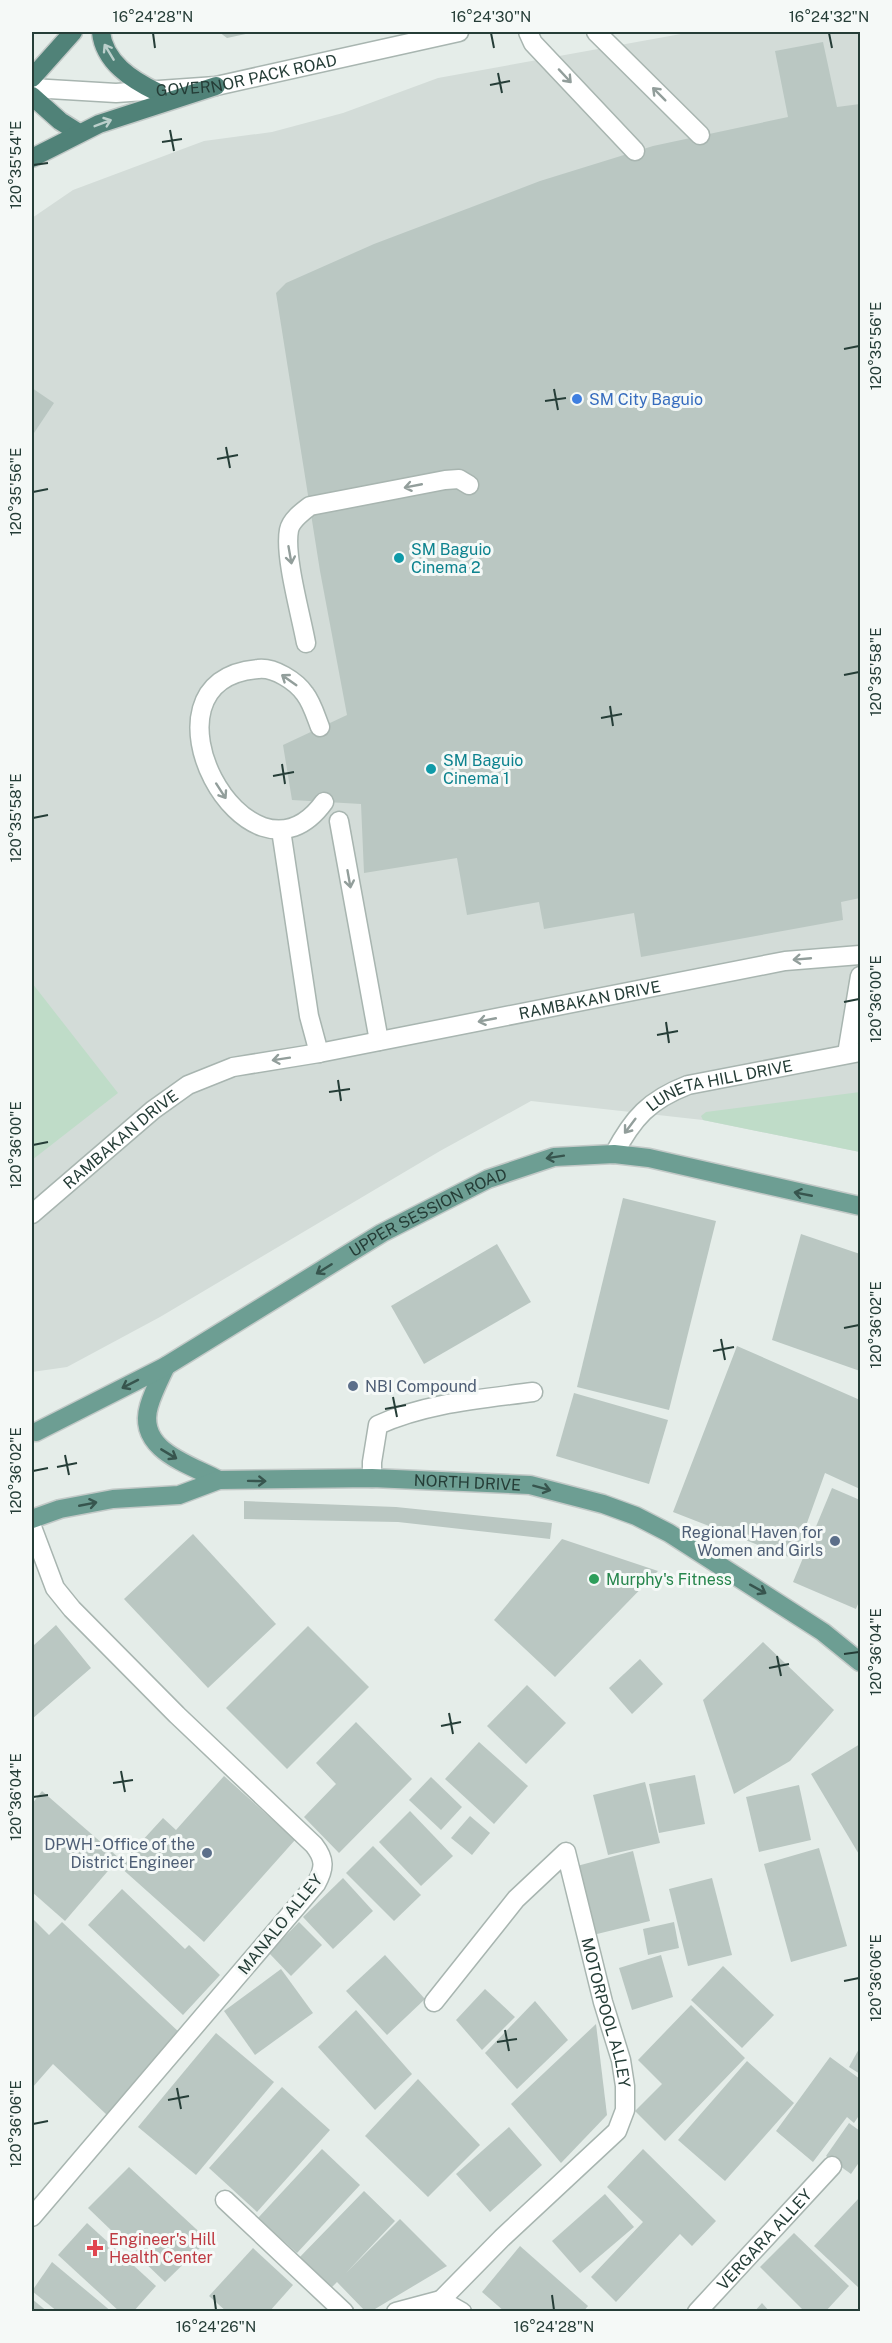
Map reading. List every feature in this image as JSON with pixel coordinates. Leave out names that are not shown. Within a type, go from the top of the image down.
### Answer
[{"type":"highway","points":[[32,78],[73,32]]},
{"type":"highway","points":[[101,32],[104,47],[117,65],[141,85],[157,92]]},
{"type":"highway","points":[[32,158],[79,133],[129,113],[216,86]]},
{"type":"highway","points":[[32,96],[60,122],[79,133]]},
{"type":"main road","name":"UPPER SESSION ROAD","points":[[36,1432],[166,1366],[382,1233],[488,1179],[554,1157],[614,1154],[658,1160],[861,1206]]},
{"type":"main road","points":[[166,1366],[149,1407],[147,1424],[152,1440],[167,1454],[219,1480]]},
{"type":"main road","name":"NORTH DRIVE","points":[[32,1519],[60,1509],[113,1499],[179,1495],[219,1480],[372,1479],[530,1485],[603,1504],[636,1516],[669,1533],[767,1594],[823,1632],[861,1662]]},
{"type":"street","name":"GOVERNOR PACK ROAD","points":[[32,88],[116,93],[157,92],[216,86],[459,32]]},
{"type":"street","points":[[528,32],[533,43],[635,151]]},
{"type":"street","points":[[596,32],[700,135]]},
{"type":"street","points":[[306,643],[288,545],[289,528],[297,516],[310,506],[445,480],[459,479],[469,485]]},
{"type":"street","points":[[320,727],[305,693],[286,677],[266,668],[243,670],[221,682],[204,700],[199,723],[201,746],[208,769],[219,790],[233,809],[252,823],[281,830],[306,820],[324,802]]},
{"type":"street","points":[[339,821],[380,1041]]},
{"type":"street","points":[[281,830],[309,1016],[319,1053]]},
{"type":"street","name":"RAMBAKAN DRIVE","points":[[32,1214],[153,1110],[188,1085],[233,1067],[319,1053],[785,961],[861,955]]},
{"type":"street","name":"LUNETA HILL DRIVE","points":[[614,1154],[629,1125],[646,1107],[667,1093],[688,1085],[854,1053],[861,976]]},
{"type":"street","points":[[372,1479],[372,1462],[378,1425],[401,1415],[438,1406],[533,1392]]},
{"type":"street","name":"MANALO ALLEY","points":[[32,1527],[55,1588],[72,1609],[177,1715],[314,1845],[322,1856],[324,1870],[316,1884],[32,2217]]},
{"type":"street","name":"MOTORPOOL ALLEY","points":[[434,2002],[516,1899],[566,1852],[603,2002],[621,2060],[625,2086],[625,2110],[617,2131],[502,2238],[441,2300]]},
{"type":"street","name":"VERGARA ALLEY","points":[[697,2312],[832,2166]]},
{"type":"street","points":[[225,2200],[344,2312]]},
{"type":"street","points":[[396,2312],[441,2300],[462,2312]]},
{"type":"shaded area","name":"SM City Baguio","points":[[692,32],[860,32],[860,1152],[703,1120],[531,1101],[440,1151],[160,1317],[67,1367],[32,1372],[32,218],[73,190],[204,141],[272,132],[343,113],[438,78]]},
{"type":"green space","points":[[32,983],[118,1093],[32,1160]]},
{"type":"green space","points":[[860,1092],[860,1152],[703,1120],[701,1116],[706,1112]]},
{"type":"building","points":[[219,32],[255,32],[227,38]]},
{"type":"building","name":"SM City Baguio","points":[[823,42],[837,107],[860,104],[860,898],[841,902],[843,920],[641,957],[634,913],[544,929],[539,902],[467,915],[457,858],[364,873],[361,804],[292,800],[283,745],[347,715],[320,571],[276,293],[286,283],[374,244],[540,181],[653,146],[788,117],[775,51]]},
{"type":"building","points":[[32,388],[54,403],[32,436]]},
{"type":"building","points":[[623,1198],[716,1221],[669,1410],[577,1387]]},
{"type":"building","points":[[801,1234],[860,1254],[860,1371],[772,1340]]},
{"type":"building","points":[[497,1244],[531,1302],[424,1364],[391,1306]]},
{"type":"building","points":[[737,1346],[860,1400],[860,1489],[825,1473],[794,1559],[673,1512]]},
{"type":"building","points":[[574,1393],[668,1420],[649,1484],[556,1456]]},
{"type":"building","name":"Regional Haven for Women and Girls","points":[[832,1488],[860,1500],[860,1599],[856,1609],[793,1582]]},
{"type":"building","points":[[244,1501],[396,1507],[552,1523],[550,1539],[398,1522],[244,1519]]},
{"type":"building","points":[[193,1534],[276,1624],[208,1688],[124,1599]]},
{"type":"building","points":[[562,1539],[658,1571],[555,1677],[494,1620]]},
{"type":"building","points":[[56,1625],[91,1668],[32,1719],[32,1642],[34,1645]]},
{"type":"building","points":[[308,1626],[369,1687],[287,1769],[226,1708]]},
{"type":"building","points":[[763,1642],[834,1710],[790,1761],[734,1794],[703,1700]]},
{"type":"building","points":[[640,1659],[663,1684],[632,1714],[609,1688]]},
{"type":"building","points":[[527,1685],[566,1723],[526,1764],[487,1726]]},
{"type":"building","points":[[356,1722],[412,1779],[339,1853],[304,1817],[336,1784],[316,1763]]},
{"type":"building","points":[[479,1742],[528,1786],[494,1824],[445,1779]]},
{"type":"building","points":[[860,1744],[860,1856],[811,1774]]},
{"type":"building","points":[[695,1775],[705,1824],[659,1833],[649,1784]]},
{"type":"building","name":"DPWH - Office of the District Engineer","points":[[224,1776],[295,1840],[204,1942],[119,1866],[163,1818],[176,1830]]},
{"type":"building","points":[[431,1777],[462,1807],[441,1830],[409,1800]]},
{"type":"building","points":[[645,1782],[660,1843],[608,1855],[593,1795]]},
{"type":"building","points":[[799,1785],[811,1840],[759,1852],[746,1797]]},
{"type":"building","points":[[42,1791],[119,1858],[65,1921],[32,1892],[32,1804]]},
{"type":"building","points":[[410,1811],[453,1856],[421,1886],[379,1842]]},
{"type":"building","points":[[470,1816],[490,1833],[472,1855],[451,1838]]},
{"type":"building","points":[[373,1846],[421,1895],[394,1921],[346,1873]]},
{"type":"building","points":[[819,1848],[847,1946],[791,1962],[764,1864]]},
{"type":"building","points":[[633,1851],[650,1921],[593,1935],[577,1866]]},
{"type":"building","points":[[343,1878],[373,1911],[333,1949],[303,1917]]},
{"type":"building","points":[[712,1878],[732,1955],[688,1966],[669,1889]]},
{"type":"building","points":[[122,1889],[185,1949],[189,1945],[220,1975],[183,2015],[88,1925]]},
{"type":"building","points":[[32,1918],[49,1935],[62,1922],[181,2034],[107,2115],[53,2064],[32,2088]]},
{"type":"building","points":[[299,1922],[322,1945],[291,1976],[269,1953]]},
{"type":"building","points":[[674,1922],[679,1948],[648,1955],[643,1929]]},
{"type":"building","points":[[385,1955],[425,1999],[387,2035],[346,1991]]},
{"type":"building","points":[[661,1955],[673,1997],[632,2010],[619,1968]]},
{"type":"building","points":[[723,1966],[774,2015],[742,2048],[691,2000]]},
{"type":"building","points":[[281,1969],[313,2013],[255,2055],[224,2011]]},
{"type":"building","points":[[485,1989],[515,2017],[482,2050],[456,2020]]},
{"type":"building","points":[[535,2001],[568,2040],[517,2089],[485,2053]]},
{"type":"building","points":[[691,2005],[745,2058],[665,2141],[635,2111],[662,2084],[638,2060]]},
{"type":"building","points":[[356,2010],[412,2074],[375,2110],[318,2047]]},
{"type":"building","points":[[596,2024],[607,2115],[561,2163],[511,2104]]},
{"type":"building","points":[[216,2033],[274,2082],[196,2175],[138,2127]]},
{"type":"building","points":[[860,2047],[860,2074],[849,2067]]},
{"type":"building","points":[[830,2057],[860,2079],[860,2114],[854,2123],[847,2117],[813,2162],[776,2131]]},
{"type":"building","points":[[747,2061],[794,2103],[725,2181],[678,2140]]},
{"type":"building","points":[[418,2079],[480,2145],[428,2197],[365,2136]]},
{"type":"building","points":[[282,2087],[330,2130],[257,2212],[209,2168]]},
{"type":"building","points":[[849,2123],[860,2131],[860,2161],[851,2174],[826,2156]]},
{"type":"building","points":[[509,2127],[542,2165],[490,2212],[456,2174]]},
{"type":"building","points":[[322,2149],[360,2185],[297,2253],[258,2218]]},
{"type":"building","points":[[643,2149],[716,2221],[692,2246],[680,2234],[616,2302],[591,2277],[643,2222],[607,2187]]},
{"type":"building","points":[[129,2167],[208,2240],[165,2282],[88,2208]]},
{"type":"building","points":[[364,2191],[395,2221],[346,2273],[400,2219],[447,2266],[370,2312],[366,2312],[337,2282],[329,2290],[297,2260]]},
{"type":"building","points":[[605,2194],[634,2227],[580,2273],[552,2241]]},
{"type":"building","points":[[860,2197],[860,2289],[814,2246]]},
{"type":"building","points":[[87,2223],[156,2286],[133,2312],[120,2312],[58,2255]]},
{"type":"building","points":[[794,2233],[849,2286],[825,2312],[805,2312],[760,2267]]},
{"type":"building","points":[[520,2246],[588,2306],[583,2312],[505,2312],[482,2292]]},
{"type":"building","points":[[253,2248],[293,2285],[269,2312],[227,2312],[209,2296]]},
{"type":"building","points":[[52,2262],[112,2312],[58,2312],[32,2291]]},
{"type":"building","points":[[32,2299],[48,2312],[32,2312]]},
{"type":"building","points":[[762,2303],[770,2312],[754,2312]]},
{"type":"place","name":"SM City Baguio","points":[[577,399]]},
{"type":"place","name":"SM Baguio Cinema 2","points":[[399,558]]},
{"type":"place","name":"SM Baguio Cinema 1","points":[[431,769]]},
{"type":"place","name":"NBI Compound","points":[[353,1386]]},
{"type":"place","name":"Regional Haven for Women and Girls","points":[[835,1541]]},
{"type":"place","name":"Murphy's Fitness","points":[[594,1579]]},
{"type":"place","name":"DPWH - Office of the District Engineer","points":[[207,1853]]},
{"type":"place","name":"Engineer's Hill Health Center","points":[[95,2248]]}]
